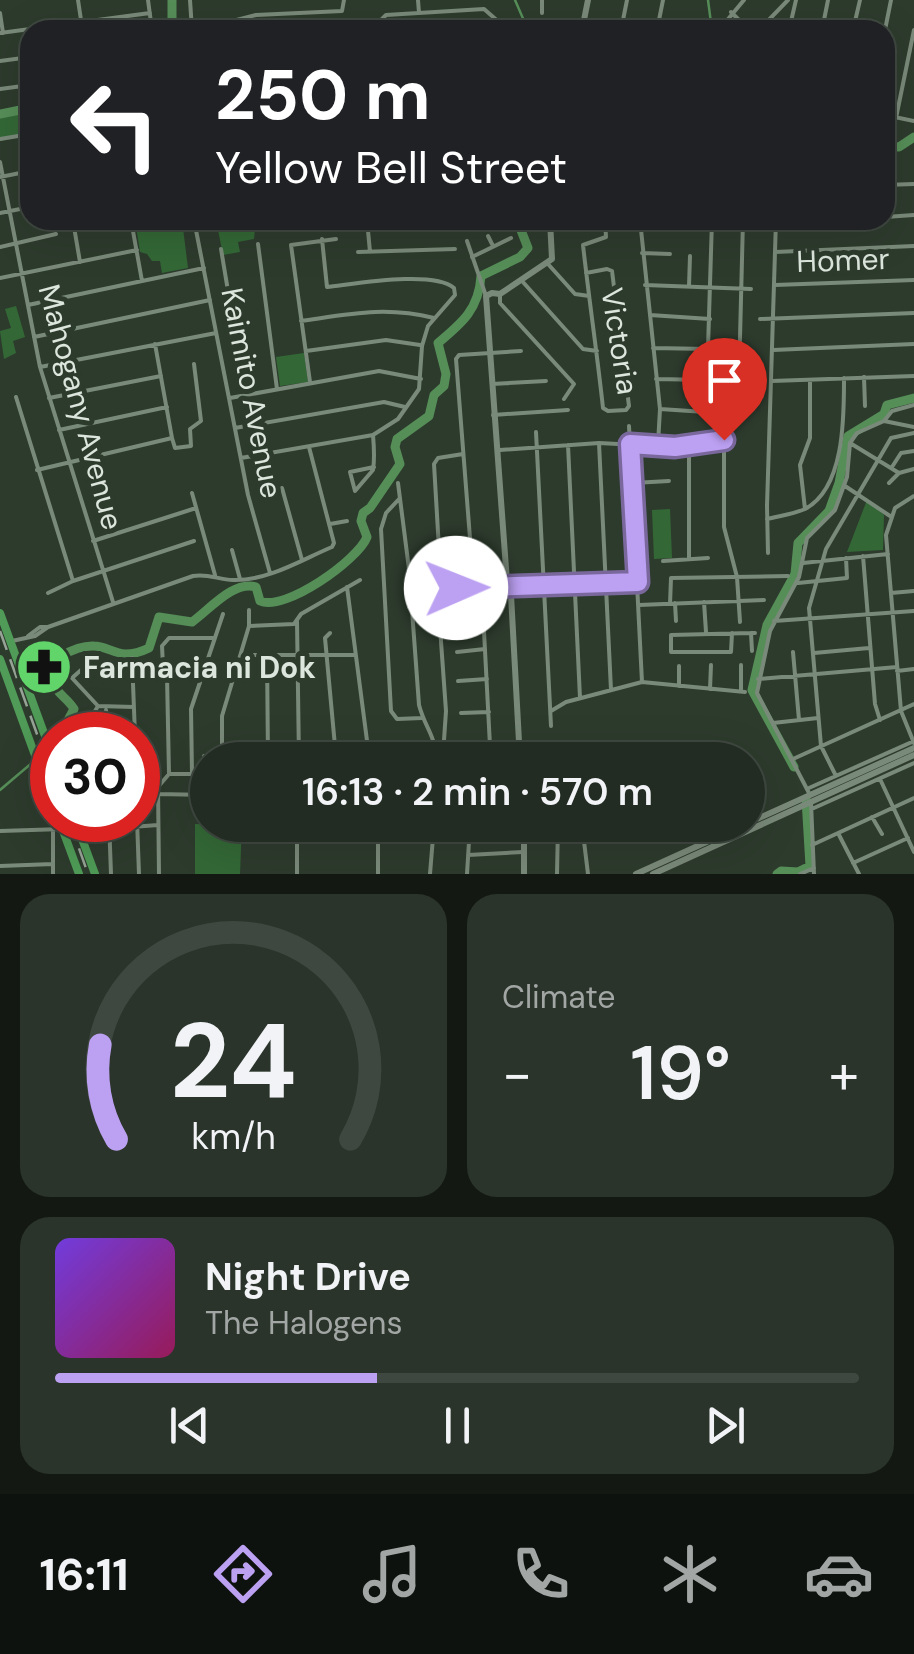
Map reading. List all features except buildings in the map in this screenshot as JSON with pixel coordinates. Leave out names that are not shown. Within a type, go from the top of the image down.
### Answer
[{"type":"main road","points":[[0,613],[37,712]]},
{"type":"main road","points":[[0,659],[30,742]]},
{"type":"main road","points":[[67,842],[79,874]]},
{"type":"main road","points":[[85,842],[95,874]]},
{"type":"street","points":[[148,0],[151,20]]},
{"type":"street","points":[[237,20],[256,15],[344,10],[344,0]]},
{"type":"street","points":[[418,0],[419,12]]},
{"type":"street","points":[[542,0],[542,12]]},
{"type":"street","points":[[663,0],[659,19],[663,20]]},
{"type":"street","points":[[726,20],[744,0]]},
{"type":"street","points":[[769,20],[788,0]]},
{"type":"street","points":[[383,20],[419,12],[484,9],[497,20]]},
{"type":"street","points":[[731,12],[739,20]]},
{"type":"street","points":[[0,13],[2,33]]},
{"type":"street","points":[[97,20],[150,13]]},
{"type":"street","points":[[914,30],[896,118],[914,121]]},
{"type":"street","name":"Mahogany Avenue","points":[[0,162],[40,367],[114,602]]},
{"type":"street","points":[[0,213],[20,209]]},
{"type":"street","points":[[74,230],[80,262]]},
{"type":"street","points":[[131,230],[142,281]]},
{"type":"street","name":"Kaimito Avenue","points":[[196,230],[241,458],[270,574]]},
{"type":"street","points":[[367,230],[370,252]]},
{"type":"street","points":[[486,296],[500,294],[548,264],[554,254],[551,230]]},
{"type":"street","name":"Victoria","points":[[586,273],[612,271],[629,406],[626,410],[603,408],[586,273],[583,243],[606,236],[606,230]]},
{"type":"street","points":[[641,230],[660,410],[658,445]]},
{"type":"street","points":[[706,412],[711,230]]},
{"type":"street","points":[[660,410],[738,415],[743,230]]},
{"type":"street","points":[[768,553],[776,230]]},
{"type":"street","points":[[0,246],[56,234]]},
{"type":"street","points":[[488,236],[493,246]]},
{"type":"street","points":[[472,256],[511,238]]},
{"type":"street","points":[[241,458],[372,435],[398,419],[411,403],[421,378],[422,346],[434,318],[454,295],[452,284],[397,280],[328,287],[322,239]]},
{"type":"street","points":[[310,383],[291,245],[336,239]]},
{"type":"street","points":[[468,241],[486,296],[518,742]]},
{"type":"street","points":[[258,244],[277,389]]},
{"type":"street","points":[[775,252],[914,246]]},
{"type":"street","points":[[221,249],[246,395]]},
{"type":"street","points":[[358,252],[455,249]]},
{"type":"street","points":[[0,278],[136,250]]},
{"type":"street","points":[[642,253],[670,254]]},
{"type":"street","points":[[689,286],[690,256]]},
{"type":"street","points":[[548,264],[576,294],[589,296]]},
{"type":"street","points":[[28,305],[204,268]]},
{"type":"street","points":[[521,280],[583,349],[597,351]]},
{"type":"street","name":"Homer","points":[[774,285],[914,280]]},
{"type":"street","points":[[645,285],[751,289]]},
{"type":"street","points":[[500,294],[500,304],[574,384],[564,400]]},
{"type":"street","points":[[34,337],[210,300]]},
{"type":"street","points":[[301,322],[378,310],[402,310],[434,318]]},
{"type":"street","points":[[760,319],[914,312]]},
{"type":"street","points":[[649,315],[710,319]]},
{"type":"street","points":[[40,367],[216,333]]},
{"type":"street","points":[[306,352],[386,340],[422,346]]},
{"type":"street","points":[[155,344],[175,448],[192,443],[190,429],[201,422],[194,364]]},
{"type":"street","points":[[773,350],[914,344]]},
{"type":"street","points":[[653,348],[709,350]]},
{"type":"street","points":[[490,742],[481,574],[471,551],[456,356],[520,351]]},
{"type":"street","points":[[230,398],[378,371],[421,378]]},
{"type":"street","points":[[50,398],[161,376]]},
{"type":"street","points":[[772,382],[914,376]]},
{"type":"street","points":[[864,377],[865,406]]},
{"type":"street","points":[[767,519],[805,509],[823,493],[844,429],[844,378]]},
{"type":"street","points":[[656,379],[708,380]]},
{"type":"street","points":[[805,509],[800,464],[810,438],[810,379]]},
{"type":"street","points":[[492,384],[546,381]]},
{"type":"street","points":[[16,397],[72,581]]},
{"type":"street","points":[[235,428],[384,402],[406,407]]},
{"type":"street","points":[[800,874],[814,871],[811,799],[757,693],[758,679],[773,621],[795,583],[807,538],[830,518],[845,486],[850,443],[857,434],[884,421],[892,411],[914,405]]},
{"type":"street","points":[[59,430],[166,407]]},
{"type":"street","points":[[494,415],[568,410]]},
{"type":"street","points":[[884,421],[914,430]]},
{"type":"street","points":[[629,426],[642,682]]},
{"type":"street","points":[[836,776],[821,746],[809,608],[822,560],[890,438],[914,430]]},
{"type":"street","points":[[536,432],[552,726]]},
{"type":"street","points":[[372,435],[374,467],[355,491],[350,472],[374,467]]},
{"type":"street","points":[[37,470],[172,438]]},
{"type":"street","points":[[724,440],[724,527],[736,578],[740,622]]},
{"type":"street","points":[[496,450],[600,443],[689,446],[734,441]]},
{"type":"street","points":[[600,443],[611,690]]},
{"type":"street","points":[[850,443],[900,473]]},
{"type":"street","points":[[568,444],[580,698]]},
{"type":"street","points":[[689,446],[690,558]]},
{"type":"street","points":[[11,642],[194,576],[240,579],[270,574],[332,547],[330,524],[309,447]]},
{"type":"street","points":[[891,468],[902,452],[914,450]]},
{"type":"street","points":[[444,742],[446,711],[434,467],[438,458],[463,454]]},
{"type":"street","points":[[889,483],[900,473],[914,469]]},
{"type":"street","points":[[633,483],[669,481]]},
{"type":"street","points":[[398,483],[422,718],[435,742]]},
{"type":"street","points":[[845,486],[890,516]]},
{"type":"street","points":[[282,488],[302,560]]},
{"type":"street","points":[[192,492],[216,576]]},
{"type":"street","points":[[914,496],[904,500],[890,516],[886,535],[901,710],[914,746]]},
{"type":"street","points":[[400,498],[386,514],[381,529],[392,711],[397,718],[422,718]]},
{"type":"street","points":[[93,541],[196,508]]},
{"type":"street","points":[[330,524],[347,521]]},
{"type":"street","points":[[48,593],[72,581],[194,541]]},
{"type":"street","points":[[232,550],[240,579]]},
{"type":"street","points":[[802,562],[888,554]]},
{"type":"street","points":[[863,556],[875,704],[880,720]]},
{"type":"street","points":[[663,561],[708,558]]},
{"type":"street","points":[[795,583],[848,578],[846,558]]},
{"type":"street","points":[[676,622],[670,578],[788,576]]},
{"type":"street","points":[[248,626],[289,626],[302,614],[360,580]]},
{"type":"street","points":[[456,588],[638,582]]},
{"type":"street","points":[[347,587],[367,742]]},
{"type":"street","points":[[890,593],[914,590]]},
{"type":"street","points":[[639,604],[764,600]]},
{"type":"street","points":[[704,602],[706,634]]},
{"type":"street","points":[[222,742],[222,716],[249,610]]},
{"type":"street","points":[[773,621],[914,612]]},
{"type":"street","points":[[169,774],[192,774],[191,709],[222,614]]},
{"type":"street","points":[[458,620],[482,618]]},
{"type":"street","points":[[297,621],[299,742]]},
{"type":"street","points":[[732,633],[731,652],[672,654],[670,636],[732,633],[753,633],[752,651]]},
{"type":"street","points":[[330,634],[325,638],[335,742]]},
{"type":"street","points":[[160,785],[169,774],[165,642],[169,638],[215,638]]},
{"type":"street","points":[[814,653],[870,648]]},
{"type":"street","points":[[457,652],[485,649]]},
{"type":"street","points":[[793,652],[799,720]]},
{"type":"street","points":[[240,655],[356,654]]},
{"type":"street","points":[[267,655],[268,742]]},
{"type":"street","points":[[132,658],[134,712]]},
{"type":"street","points":[[133,674],[89,663],[73,674],[74,682],[98,706],[134,707]]},
{"type":"street","points":[[710,689],[711,665]]},
{"type":"street","points":[[679,666],[679,686]]},
{"type":"street","points":[[551,711],[580,698],[642,682],[743,692],[741,666]]},
{"type":"street","points":[[167,676],[180,668],[205,667]]},
{"type":"street","points":[[758,679],[914,669]]},
{"type":"street","points":[[458,681],[487,680]]},
{"type":"street","points":[[793,759],[914,704]]},
{"type":"street","points":[[94,712],[98,706]]},
{"type":"street","points":[[106,708],[106,712]]},
{"type":"street","points":[[461,714],[490,712]]},
{"type":"street","points":[[772,723],[818,718]]},
{"type":"street","points":[[877,772],[914,746]]},
{"type":"street","points":[[811,799],[836,776],[914,746]]},
{"type":"street","points":[[765,819],[877,772],[914,762]]},
{"type":"street","points":[[877,772],[914,852]]},
{"type":"street","points":[[160,794],[190,794]]},
{"type":"street","points":[[812,845],[913,800]]},
{"type":"street","points":[[872,817],[882,834]]},
{"type":"street","points":[[0,831],[30,830]]},
{"type":"street","points":[[838,833],[858,874]]},
{"type":"street","points":[[853,863],[908,838]]},
{"type":"street","points":[[52,842],[53,874]]},
{"type":"street","points":[[110,842],[111,874]]},
{"type":"street","points":[[138,842],[139,874]]},
{"type":"street","points":[[159,842],[160,874]]},
{"type":"street","points":[[296,874],[297,842]]},
{"type":"street","points":[[378,842],[378,874]]},
{"type":"street","points":[[430,874],[433,842]]},
{"type":"street","points":[[467,874],[469,842]]},
{"type":"street","points":[[523,842],[524,874]]},
{"type":"street","points":[[557,874],[558,842]]},
{"type":"street","points":[[584,842],[588,874]]},
{"type":"street","points":[[636,874],[706,842]]},
{"type":"street","points":[[653,874],[718,842]]},
{"type":"street","points":[[468,855],[523,852]]},
{"type":"street","points":[[0,866],[53,864]]},
{"type":"green space","points":[[20,109],[20,137],[0,141],[0,113]]},
{"type":"green space","points":[[137,230],[183,230],[188,268],[162,273],[160,261],[152,261],[140,252]]},
{"type":"green space","points":[[218,230],[255,230],[254,239],[238,242],[240,252],[223,255]]},
{"type":"green space","points":[[16,306],[25,337],[13,341],[16,353],[4,359],[0,331],[11,328],[5,309]]},
{"type":"green space","points":[[304,353],[308,382],[280,386],[276,357]]},
{"type":"green space","points":[[867,500],[884,515],[883,550],[847,552]]},
{"type":"green space","points":[[670,509],[672,558],[654,559],[652,510]]},
{"type":"green space","points":[[195,842],[241,842],[240,874],[195,874]]},
{"type":"waterway","points":[[172,0],[172,20]]},
{"type":"waterway","points":[[515,0],[524,20]]},
{"type":"waterway","points":[[708,0],[711,20]]},
{"type":"waterway","points":[[0,114],[20,110]]},
{"type":"waterway","points":[[895,147],[914,137]]},
{"type":"waterway","points":[[72,712],[51,676],[63,656],[86,646],[125,654],[143,651],[149,648],[159,617],[192,622],[239,588],[256,587],[260,601],[286,599],[319,582],[361,547],[367,537],[361,521],[363,513],[400,464],[397,439],[429,416],[434,395],[444,386],[446,374],[438,343],[468,314],[477,298],[481,276],[520,257],[528,248],[521,230]]},
{"type":"waterway","points":[[794,767],[752,690],[767,625],[795,574],[798,543],[829,511],[848,436],[884,414],[887,405],[914,398]]},
{"type":"waterway","points":[[0,790],[30,765]]},
{"type":"waterway","points":[[777,874],[798,872],[810,866],[806,799]]},
{"type":"railway","points":[[0,631],[30,715]]},
{"type":"railway","points":[[77,842],[88,874]]},
{"type":"place","name":"Farmacia ni Dok","points":[[44,667]]},
{"type":"route","points":[[456,588],[638,582],[630,444],[675,447],[724,440]]}]
